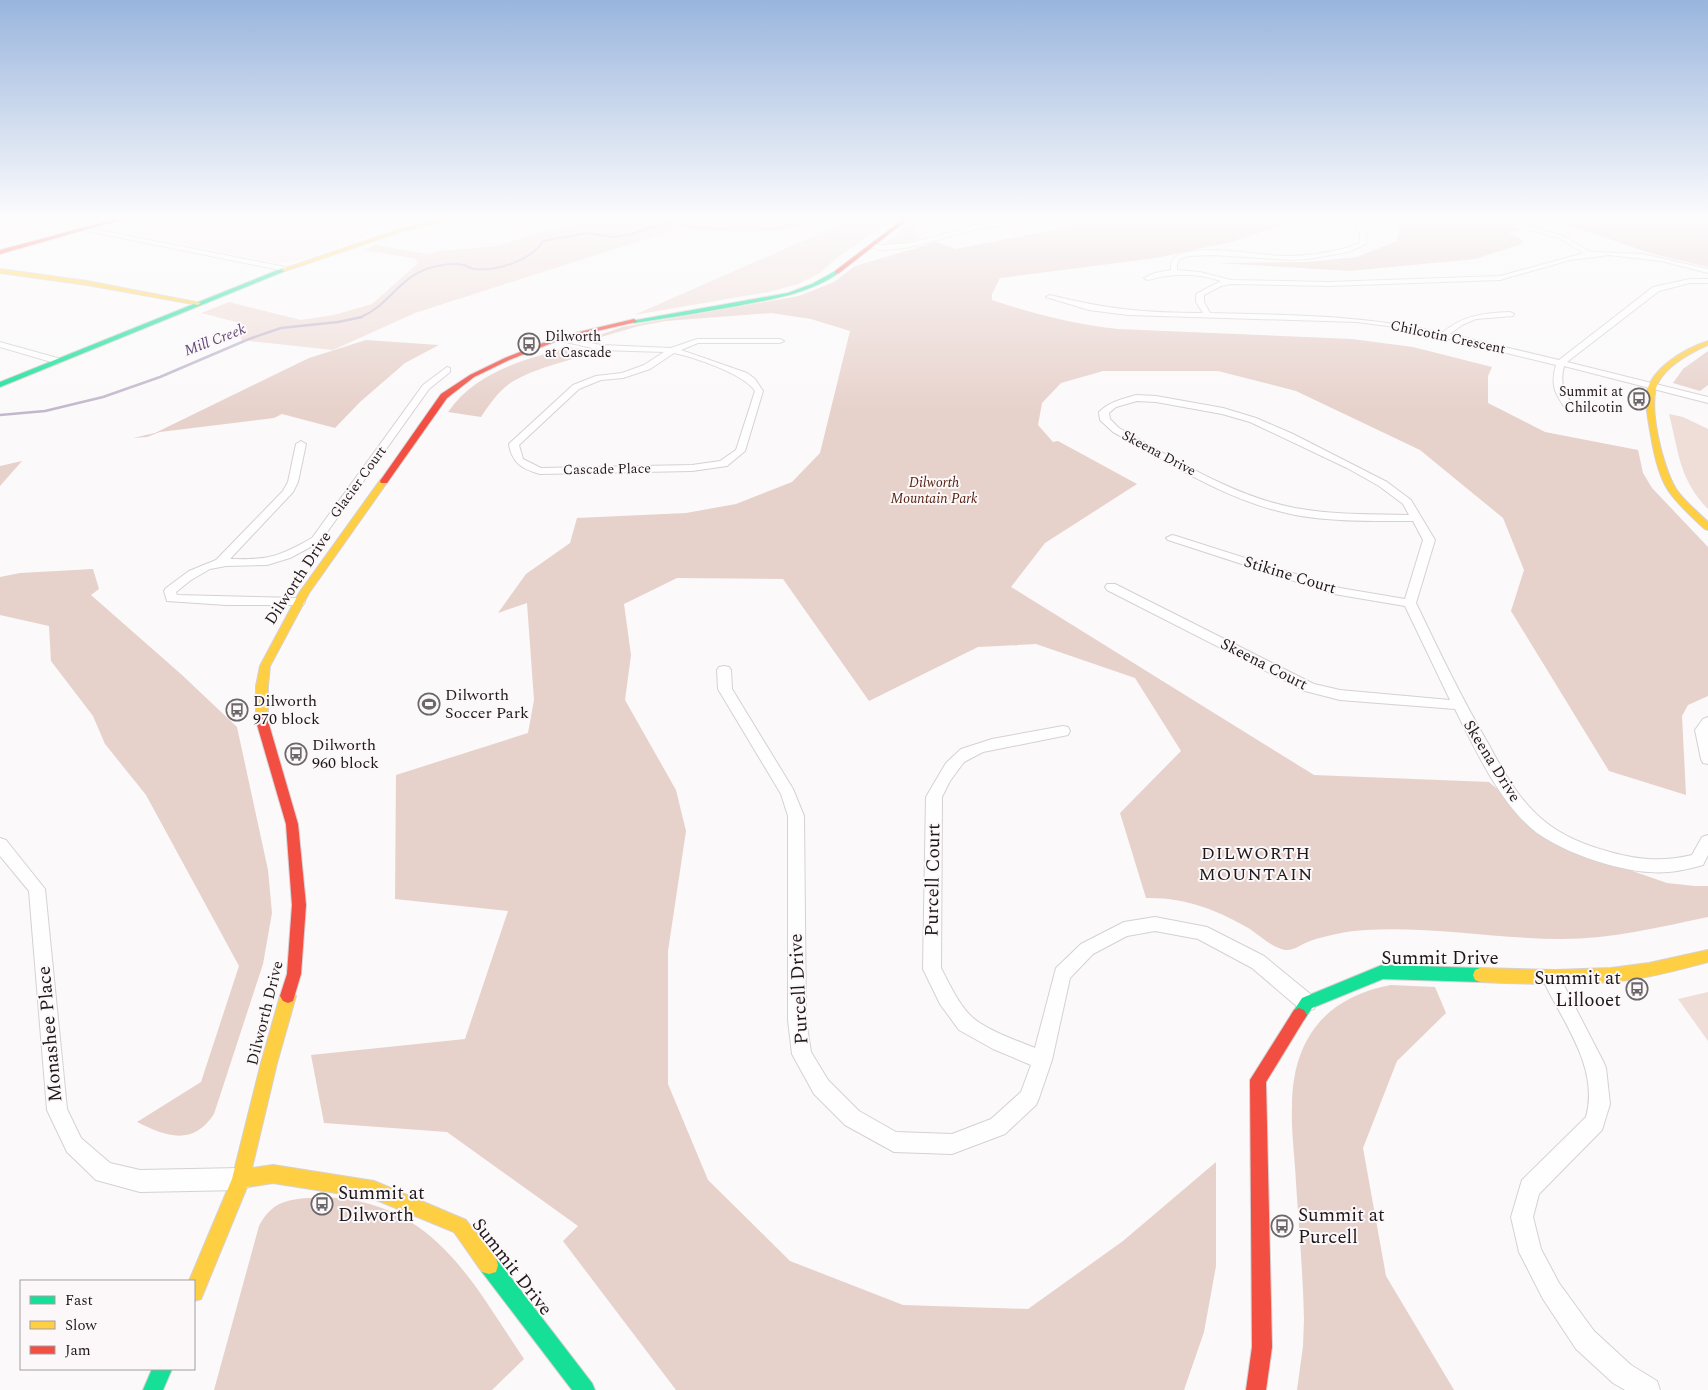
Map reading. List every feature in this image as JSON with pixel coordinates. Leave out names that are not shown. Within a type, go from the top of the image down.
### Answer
[{"type":"main road","points":[[29,282],[193,305]]},
{"type":"main road","points":[[78,282],[193,305]]},
{"type":"main road","points":[[0,385],[252,282]]},
{"type":"main road","name":"Dilworth Drive","points":[[195,1290],[241,1179],[269,1063],[294,974],[299,905],[292,824],[262,723],[262,686],[265,666],[299,602],[444,396],[472,376],[507,359],[560,338],[626,322],[679,315],[790,294],[813,287],[822,282]]},
{"type":"main road","points":[[1708,343],[1694,348],[1677,359],[1665,372],[1656,378],[1649,392],[1656,434],[1668,483],[1688,508],[1708,527]]},
{"type":"main road","name":"Summit Drive","points":[[1307,1003],[1382,972],[1551,978],[1628,973],[1664,967],[1708,956]]},
{"type":"main road","points":[[1256,1390],[1262,1346],[1258,1080],[1307,1003]]},
{"type":"main road","name":"Summit Drive","points":[[241,1179],[272,1174],[374,1190],[460,1226],[585,1390]]},
{"type":"main road","points":[[153,1390],[162,1370]]},
{"type":"street","points":[[1208,315],[1200,302],[1200,294],[1219,284],[1231,282],[1328,284],[1389,282]]},
{"type":"street","points":[[1571,410],[1563,398],[1556,380],[1561,363],[1656,289],[1692,282]]},
{"type":"street","name":"Chilcotin Crescent","points":[[1050,297],[1075,305],[1140,315],[1208,315],[1356,320],[1404,326],[1653,384],[1708,400]]},
{"type":"street","points":[[1444,334],[1459,321],[1469,318],[1510,314]]},
{"type":"street","name":"Cascade Place","points":[[560,338],[579,346],[594,348],[673,350],[738,372],[754,381],[759,390],[740,451],[723,464],[692,468],[540,471],[523,466],[515,456],[514,444],[576,387],[599,378],[623,375],[647,367],[673,350]]},
{"type":"street","points":[[673,350],[697,341],[780,341]]},
{"type":"street","points":[[0,344],[58,362]]},
{"type":"street","name":"Glacier Court","points":[[299,602],[171,598],[170,591],[182,580],[205,568],[220,563],[265,562],[291,556],[316,540],[426,387],[447,370]]},
{"type":"street","name":"Skeena Drive","points":[[1416,518],[1331,515],[1304,512],[1248,498],[1217,484],[1116,430],[1105,420],[1104,412],[1114,405],[1136,398],[1156,399],[1223,411],[1253,420],[1351,466],[1383,484],[1407,502],[1429,540],[1410,603],[1458,705],[1505,785],[1521,807],[1542,828],[1579,848],[1627,864],[1668,867],[1697,860],[1708,841]]},
{"type":"street","name":"Glacier Court","points":[[220,563],[288,492],[293,482],[301,444]]},
{"type":"street","name":"Stikine Court","points":[[1172,538],[1338,591],[1410,603]]},
{"type":"street","name":"Skeena Court","points":[[1111,587],[1310,688],[1340,695],[1458,705]]},
{"type":"street","name":"Purcell Drive","points":[[724,670],[725,690],[788,793],[796,816],[797,1020],[802,1054],[821,1087],[852,1118],[894,1142],[952,1144],[998,1127],[1029,1098],[1042,1060],[1062,974],[1087,949],[1124,929],[1154,924],[1201,932],[1258,962],[1307,1003]]},
{"type":"street","points":[[1708,722],[1702,730],[1708,759]]},
{"type":"street","name":"Purcell Court","points":[[1042,1060],[1000,1043],[966,1024],[946,998],[932,968],[934,797],[944,777],[960,756],[991,744],[1063,731]]},
{"type":"street","name":"Monashee Place","points":[[0,844],[37,889],[57,1110],[74,1145],[104,1172],[140,1180],[241,1179]]},
{"type":"street","points":[[1551,978],[1596,1068],[1600,1104],[1595,1123],[1530,1188],[1522,1217],[1530,1252],[1551,1291],[1585,1340],[1622,1374],[1648,1390]]},
{"type":"shaded area","points":[[397,282],[512,282],[415,313],[333,350],[241,340],[240,323],[201,313],[229,302],[301,320],[334,315],[372,304]]},
{"type":"shaded area","points":[[710,282],[802,282],[769,292],[634,315]]},
{"type":"shaded area","points":[[1669,414],[1683,417],[1708,429],[1708,509],[1691,487],[1681,465]]},
{"type":"shaded area","points":[[1708,992],[1708,1041],[1678,999]]},
{"type":"green space","name":"Dilworth Mountain Park","points":[[834,282],[998,282],[992,294],[992,300],[1054,318],[1086,324],[1118,329],[1352,339],[1413,347],[1492,367],[1488,376],[1488,403],[1545,432],[1638,450],[1643,473],[1652,488],[1708,547],[1708,696],[1688,705],[1682,716],[1686,795],[1609,771],[1511,611],[1524,570],[1503,518],[1420,450],[1296,391],[1218,371],[1103,371],[1061,383],[1042,403],[1038,425],[1053,442],[1058,441],[1137,484],[1045,543],[1011,587],[1314,775],[1489,782],[1532,818],[1618,866],[1667,883],[1708,886],[1708,917],[1636,932],[1562,939],[1390,929],[1345,932],[1310,941],[1292,949],[1280,949],[1226,916],[1200,906],[1174,900],[1146,898],[1120,813],[1181,751],[1135,678],[1036,644],[978,647],[869,701],[783,579],[677,578],[624,604],[631,655],[625,700],[676,790],[686,831],[668,951],[668,1084],[708,1180],[790,1261],[903,1305],[1028,1309],[1123,1241],[1216,1162],[1216,1266],[1204,1332],[1184,1390],[676,1390],[563,1241],[578,1226],[447,1132],[324,1123],[311,1055],[465,1039],[508,911],[395,899],[396,775],[528,733],[534,700],[527,603],[498,613],[526,574],[570,543],[577,518],[686,513],[736,504],[792,482],[820,453],[850,331],[811,319],[771,313],[666,321],[639,326],[601,337],[601,342],[588,339],[622,327],[799,296]]},
{"type":"green space","points":[[366,340],[439,345],[405,363],[360,402],[335,428],[282,414],[274,418],[160,432],[147,437],[133,438],[155,433],[309,358]]},
{"type":"green space","points":[[569,347],[597,352],[551,365],[509,384],[501,391],[481,417],[448,412],[472,386],[487,377],[518,362]]},
{"type":"green space","points":[[1708,351],[1708,385],[1700,391],[1673,383],[1683,369]]},
{"type":"green space","points":[[22,461],[0,486],[0,466]]},
{"type":"green space","points":[[93,569],[99,589],[91,595],[182,675],[237,727],[268,870],[272,913],[263,964],[214,1114],[206,1124],[188,1135],[179,1136],[159,1132],[137,1122],[201,1082],[239,966],[146,795],[105,744],[93,716],[51,661],[49,626],[0,615],[0,577],[20,573]]},
{"type":"green space","points":[[1391,985],[1435,987],[1446,1013],[1397,1061],[1363,1148],[1386,1276],[1454,1390],[1297,1390],[1303,1346],[1304,1319],[1292,1116],[1294,1083],[1298,1061],[1306,1042],[1317,1025],[1331,1011],[1348,1000],[1368,991]]},
{"type":"green space","points":[[325,1197],[363,1202],[394,1213],[422,1229],[445,1250],[466,1274],[524,1359],[492,1390],[214,1390],[259,1226],[271,1210],[286,1201]]},
{"type":"waterway","name":"Mill Creek","points":[[360,317],[380,306],[405,282]]},
{"type":"waterway","name":"Mill Creek","points":[[0,415],[45,411],[103,397],[160,377],[249,339],[281,328],[338,322],[360,317]]},
{"type":"traffic: fast","points":[[0,385],[254,282]]},
{"type":"traffic: fast","points":[[634,321],[763,300],[802,290],[820,282]]},
{"type":"traffic: fast","points":[[1299,1015],[1307,1003],[1382,972],[1480,975]]},
{"type":"traffic: fast","points":[[489,1265],[585,1390]]},
{"type":"traffic: fast","points":[[153,1390],[162,1370]]},
{"type":"traffic: slow","points":[[79,282],[198,303]]},
{"type":"traffic: slow","points":[[1708,343],[1681,357],[1663,371],[1652,388],[1650,397],[1661,464],[1669,484],[1677,496],[1708,527]]},
{"type":"traffic: slow","points":[[262,721],[262,686],[265,666],[304,593],[384,481]]},
{"type":"traffic: slow","points":[[1480,975],[1555,977],[1611,975],[1649,970],[1708,956]]},
{"type":"traffic: slow","points":[[195,1290],[241,1179],[269,1063],[288,996]]},
{"type":"traffic: slow","points":[[241,1179],[273,1174],[374,1190],[460,1226],[489,1265]]},
{"type":"traffic: jam","points":[[384,481],[444,396],[472,376],[507,359],[560,338],[634,321]]},
{"type":"traffic: jam","points":[[262,721],[292,824],[299,905],[294,974],[288,996]]},
{"type":"traffic: jam","points":[[1256,1390],[1262,1347],[1258,1080],[1299,1015]]},
{"type":"place","name":"Dilworth at Cascade","points":[[529,344]]},
{"type":"place","name":"Summit at Chilcotin","points":[[1639,399]]},
{"type":"place","name":"Dilworth Soccer Park","points":[[429,704]]},
{"type":"place","name":"Dilworth 970 block","points":[[237,710]]},
{"type":"place","name":"Dilworth 960 block","points":[[296,754]]},
{"type":"place","name":"Summit at Lillooet","points":[[1637,989]]},
{"type":"place","name":"Summit at Dilworth","points":[[322,1204]]},
{"type":"place","name":"Summit at Purcell","points":[[1282,1226]]},
{"type":"district","name":"DILWORTH MOUNTAIN","points":[[1256,863]]}]
